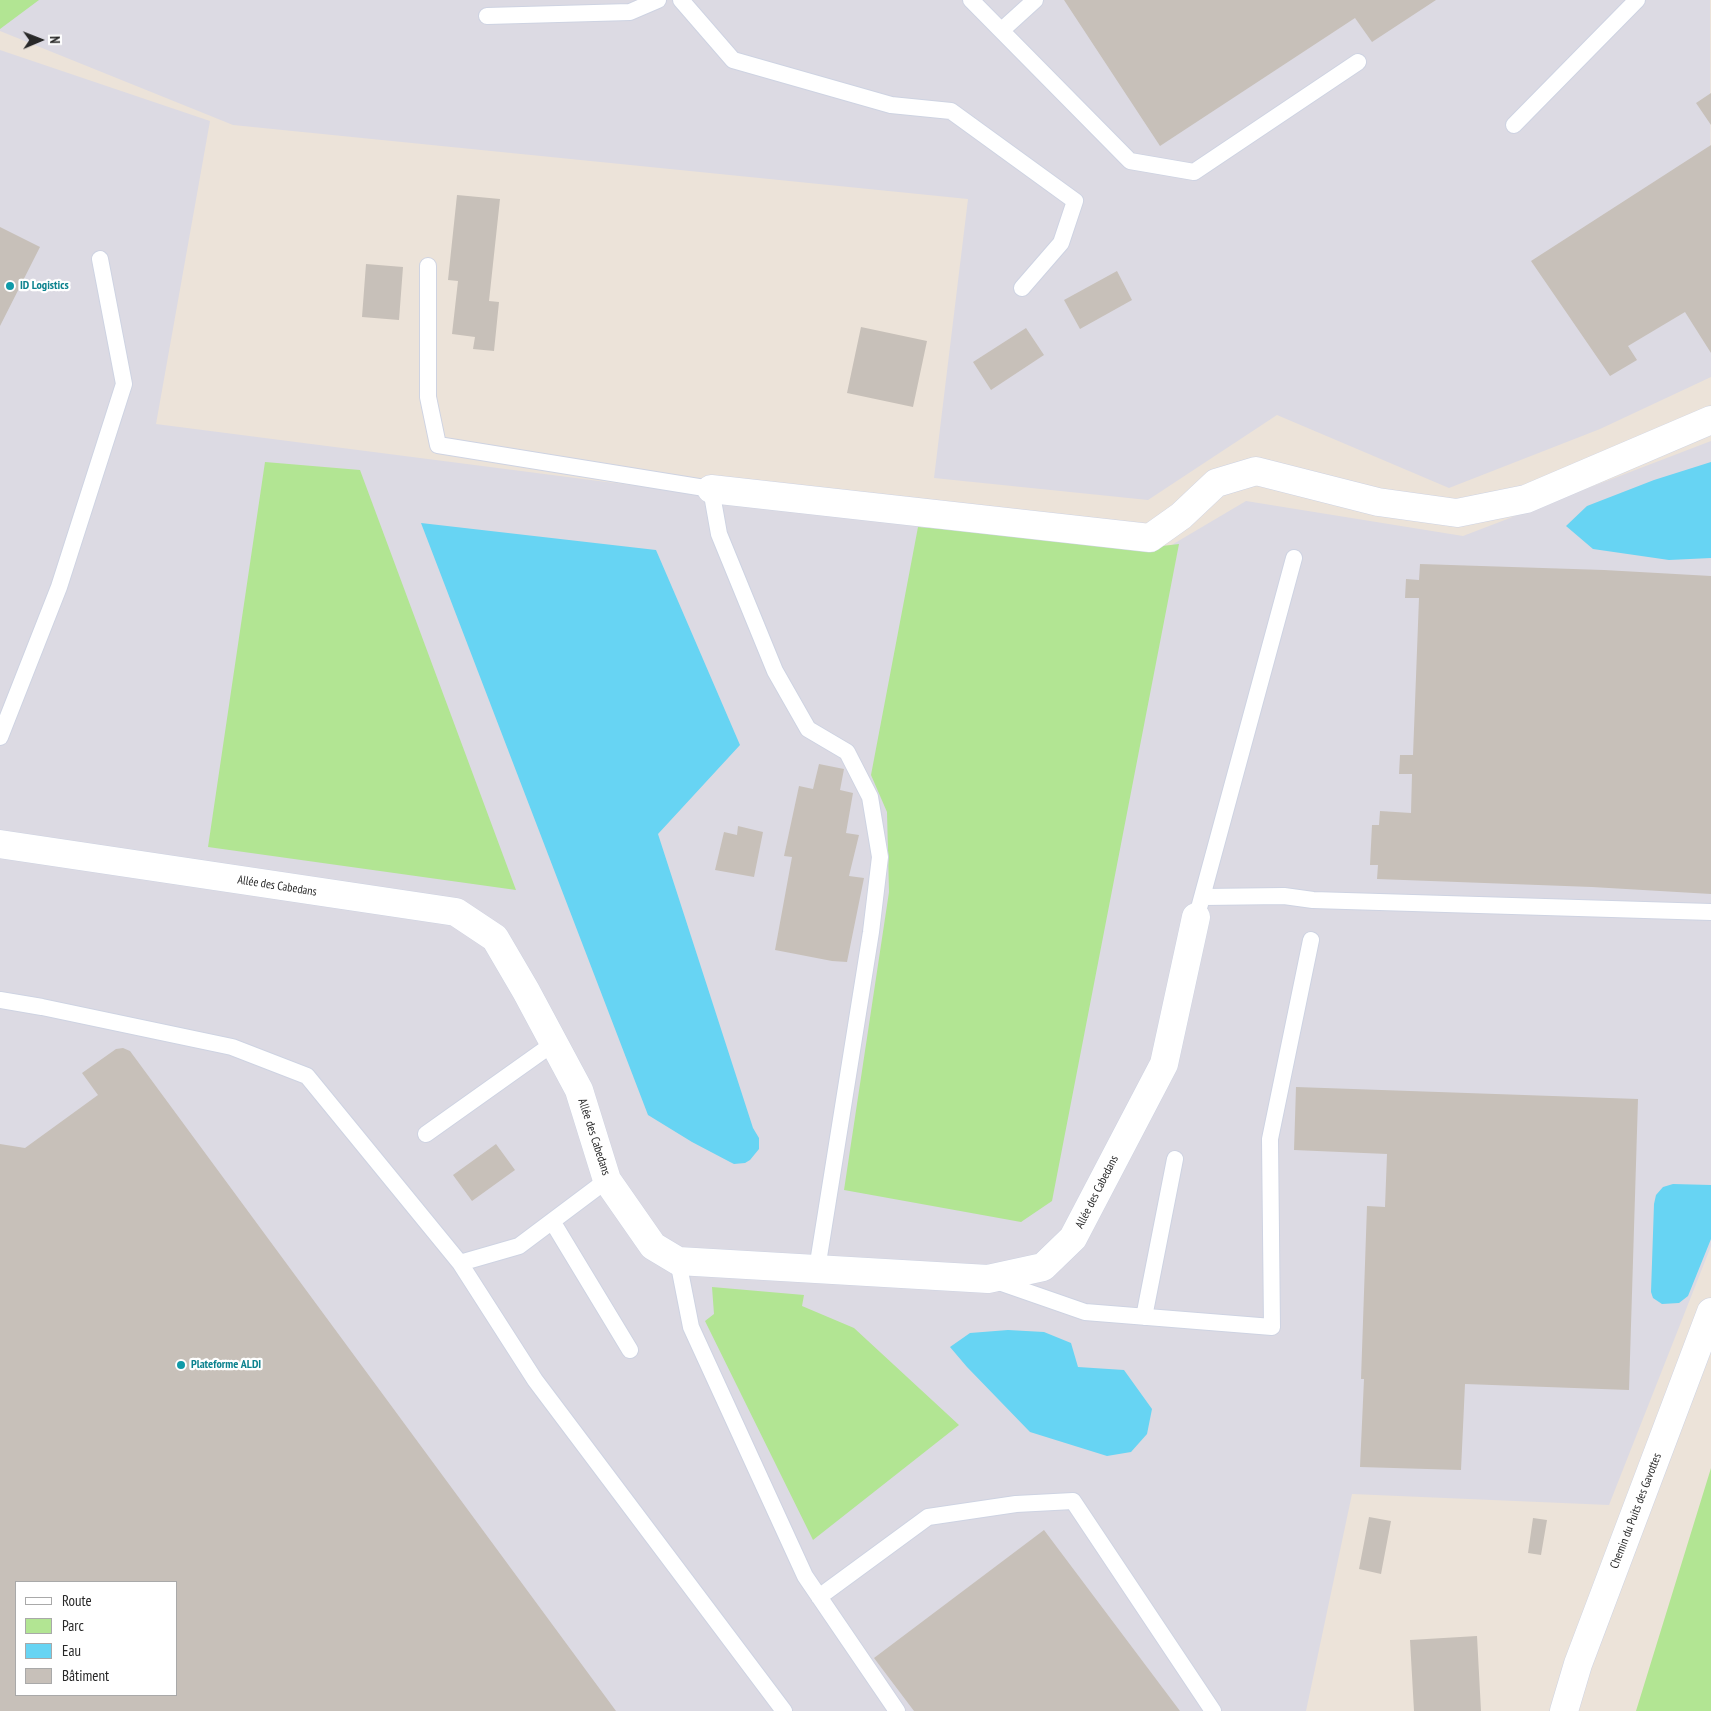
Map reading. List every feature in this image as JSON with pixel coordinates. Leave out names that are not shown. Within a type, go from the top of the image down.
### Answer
[{"type":"street","points":[[711,489],[1150,538],[1181,516],[1216,484],[1256,471],[1378,502],[1457,513],[1526,499],[1711,420]]},
{"type":"street","name":"Allée des Cabedans","points":[[0,844],[456,912],[495,938],[579,1090],[607,1180],[653,1246],[678,1261],[988,1279],[1043,1267],[1074,1238],[1164,1064],[1199,907]]},
{"type":"street","name":"Chemin du Puits des Gavottes","points":[[1564,1711],[1578,1664],[1711,1312]]},
{"type":"lane","points":[[487,16],[630,12],[658,0]]},
{"type":"lane","points":[[681,0],[733,60],[891,106],[951,111],[1075,201],[1061,243],[1022,288]]},
{"type":"lane","points":[[972,0],[1130,161],[1194,172],[1358,62]]},
{"type":"lane","points":[[1002,30],[1035,0]]},
{"type":"lane","points":[[1514,125],[1637,0]]},
{"type":"lane","points":[[0,737],[59,587],[124,384],[100,259]]},
{"type":"lane","points":[[428,266],[428,397],[438,445],[711,489],[719,534],[775,671],[808,729],[847,752],[870,797],[880,857],[871,932],[817,1269]]},
{"type":"lane","points":[[1294,558],[1199,907],[1284,896],[1313,900],[1711,912]]},
{"type":"lane","points":[[988,1279],[1085,1312],[1272,1327],[1270,1139],[1311,940]]},
{"type":"lane","points":[[0,1000],[232,1047],[306,1076],[460,1263],[535,1380],[784,1711]]},
{"type":"lane","points":[[426,1134],[554,1043]]},
{"type":"lane","points":[[1144,1317],[1175,1159]]},
{"type":"lane","points":[[460,1263],[519,1246],[607,1180]]},
{"type":"lane","points":[[552,1222],[630,1350]]},
{"type":"lane","points":[[678,1261],[691,1327],[805,1576],[897,1711]]},
{"type":"lane","points":[[818,1597],[928,1517],[1016,1504],[1073,1501],[1213,1711]]},
{"type":"shaded area","points":[[0,0],[1710,0],[1711,377],[1600,429],[1449,488],[1277,415],[1148,500],[934,478],[968,199],[233,125],[0,31]]},
{"type":"shaded area","points":[[0,50],[210,121],[156,424],[1158,553],[1246,501],[1463,536],[1711,441],[1711,1246],[1609,1505],[1352,1494],[1306,1711],[0,1711]]},
{"type":"green space","points":[[0,0],[39,0],[0,29]]},
{"type":"green space","points":[[265,462],[360,470],[516,890],[208,847]]},
{"type":"green space","points":[[918,527],[1153,547],[1179,544],[1052,1201],[1021,1222],[844,1190],[889,892],[887,812],[871,775]]},
{"type":"green space","points":[[712,1287],[804,1295],[802,1306],[854,1328],[959,1425],[813,1540],[705,1321],[714,1314]]},
{"type":"green space","points":[[1711,1468],[1711,1711],[1636,1711]]},
{"type":"water","points":[[1711,462],[1711,558],[1669,560],[1593,549],[1566,526],[1587,506],[1654,480]]},
{"type":"water","points":[[421,523],[656,550],[740,745],[658,834],[753,1128],[759,1138],[759,1149],[745,1163],[734,1164],[692,1142],[648,1115]]},
{"type":"water","points":[[1673,1184],[1711,1185],[1711,1239],[1688,1296],[1679,1303],[1662,1304],[1653,1298],[1651,1292],[1654,1204],[1656,1195],[1663,1187]]},
{"type":"water","points":[[1008,1330],[1044,1332],[1071,1343],[1078,1367],[1124,1370],[1152,1409],[1147,1434],[1131,1452],[1107,1456],[1030,1432],[950,1347],[970,1333]]},
{"type":"building","points":[[1064,0],[1436,0],[1372,42],[1355,18],[1160,146]]},
{"type":"building","points":[[1711,93],[1711,125],[1696,103]]},
{"type":"building","points":[[1711,145],[1711,353],[1685,312],[1628,346],[1637,360],[1610,376],[1531,261]]},
{"type":"building","points":[[457,195],[500,199],[489,301],[499,302],[494,351],[473,349],[475,337],[452,334],[458,281],[448,280]]},
{"type":"building","name":"ID Logistics","points":[[0,227],[40,247],[0,326]]},
{"type":"building","points":[[366,264],[403,267],[399,320],[362,317]]},
{"type":"building","points":[[1117,271],[1132,300],[1080,329],[1064,300]]},
{"type":"building","points":[[861,327],[927,341],[913,407],[847,393]]},
{"type":"building","points":[[1026,328],[1044,355],[991,390],[973,362]]},
{"type":"building","points":[[1420,564],[1604,570],[1711,576],[1711,894],[1592,887],[1377,879],[1378,865],[1370,865],[1372,825],[1379,825],[1380,811],[1411,813],[1412,774],[1399,774],[1400,755],[1413,755],[1419,598],[1405,598],[1406,579],[1419,580]]},
{"type":"building","points":[[819,764],[844,769],[840,790],[853,793],[846,833],[859,835],[849,876],[864,878],[847,962],[775,950],[792,857],[784,856],[799,786],[813,789]]},
{"type":"building","points":[[738,826],[763,832],[754,877],[715,870],[724,832],[737,835]]},
{"type":"building","name":"Plateforme ALDI","points":[[123,1048],[130,1051],[616,1711],[0,1711],[0,1144],[25,1148],[98,1095],[82,1073],[116,1049]]},
{"type":"building","points":[[1296,1087],[1638,1099],[1629,1390],[1465,1384],[1461,1470],[1360,1467],[1364,1379],[1361,1379],[1367,1206],[1385,1207],[1387,1154],[1294,1150]]},
{"type":"building","points":[[496,1144],[515,1170],[472,1201],[453,1175]]},
{"type":"building","points":[[1369,1517],[1391,1521],[1381,1574],[1359,1569]]},
{"type":"building","points":[[1533,1518],[1547,1520],[1541,1555],[1528,1553]]},
{"type":"building","points":[[1044,1530],[1180,1711],[914,1711],[874,1658]]},
{"type":"building","points":[[1477,1636],[1481,1711],[1414,1711],[1410,1640]]},
{"type":"place","name":"ID Logistics","points":[[10,286]]},
{"type":"place","name":"Plateforme ALDI","points":[[181,1365]]}]
